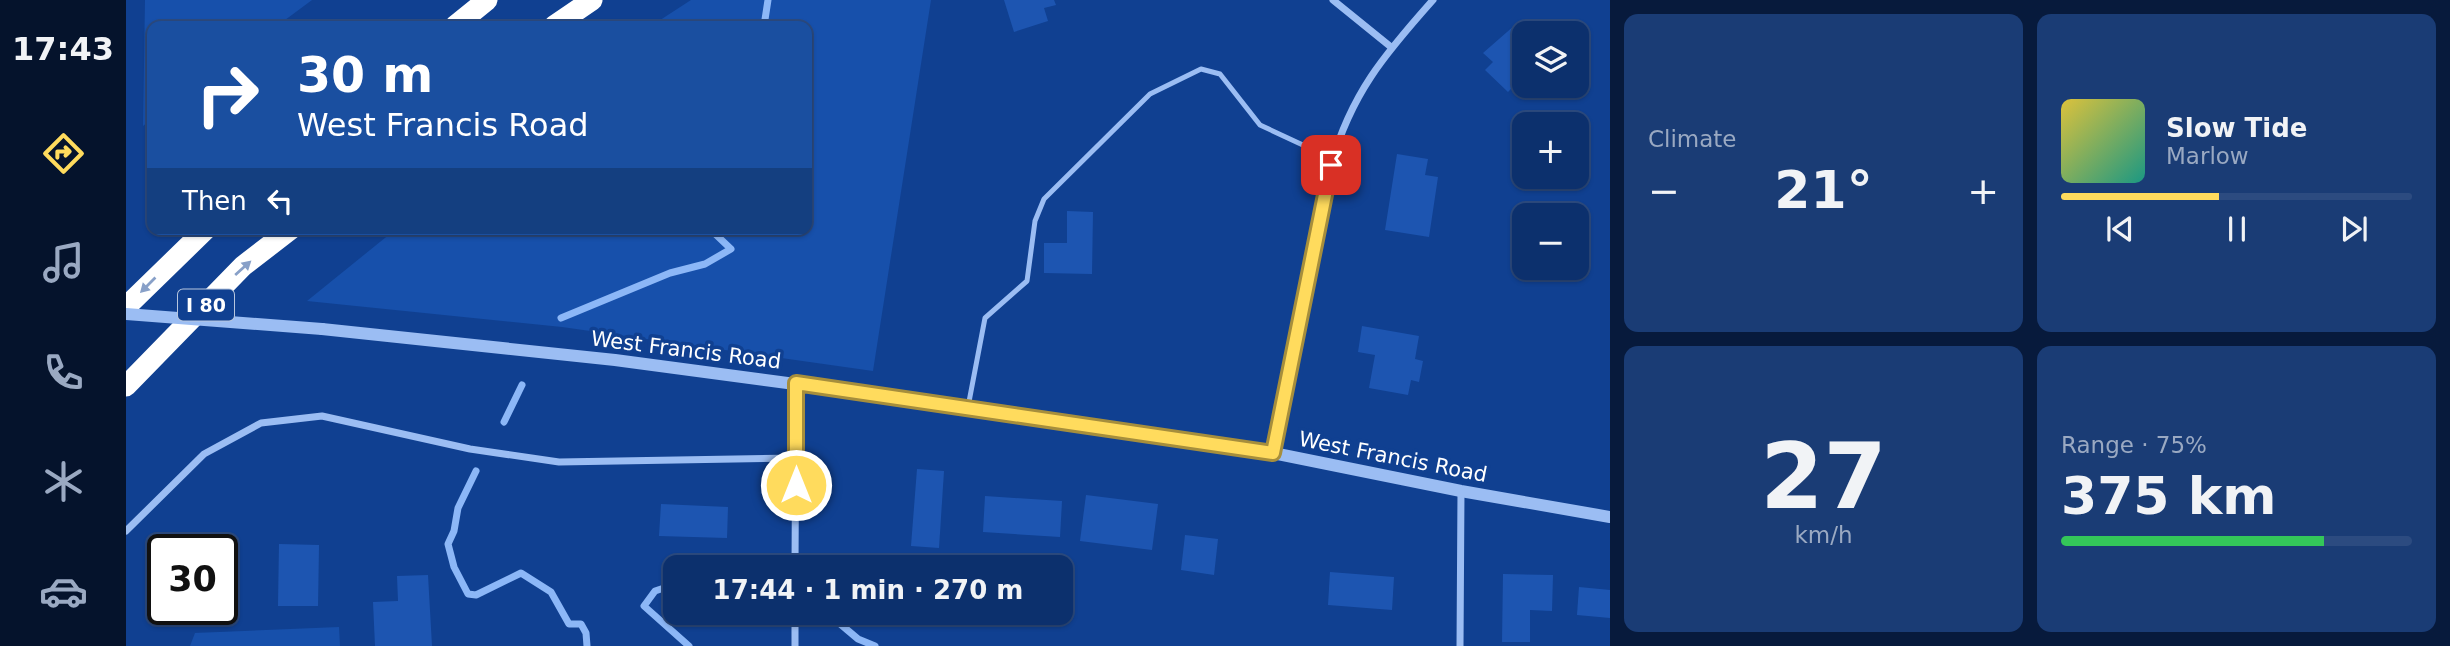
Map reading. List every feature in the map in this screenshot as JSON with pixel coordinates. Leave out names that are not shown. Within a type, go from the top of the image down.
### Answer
[{"type":"highway","points":[[461,21],[487,0]]},
{"type":"highway","points":[[561,21],[592,0]]},
{"type":"highway","name":"I 80","points":[[126,307],[200,235]]},
{"type":"highway","name":"I 80","points":[[126,386],[243,267],[283,235]]},
{"type":"street","points":[[1333,0],[1391,47]]},
{"type":"street","points":[[1273,453],[1333,159],[1359,93],[1391,47],[1433,0]]},
{"type":"street","name":"West Francis Road","points":[[126,314],[322,329],[614,360],[796,383],[1273,453],[1461,491],[1610,517]]},
{"type":"street","points":[[795,555],[796,383]]},
{"type":"street","points":[[126,531],[204,454],[261,423],[322,416],[470,449],[559,463],[796,458]]},
{"type":"street","points":[[1460,646],[1461,491]]},
{"type":"street","points":[[795,625],[795,646]]},
{"type":"lane","points":[[968,407],[985,318],[1027,281],[1035,221],[1044,199],[1150,94],[1201,69],[1220,74],[1260,125],[1333,159]]},
{"type":"shaded area","points":[[145,0],[312,0],[284,21],[147,21],[147,123],[143,126]]},
{"type":"shaded area","points":[[691,0],[931,0],[873,371],[562,327],[307,301],[389,235],[812,235],[812,21],[659,21]]},
{"type":"shaded area","points":[[339,627],[340,646],[190,646],[195,633]]},
{"type":"building","points":[[1004,0],[1054,0],[1056,5],[1044,8],[1048,21],[1014,32]]},
{"type":"building","points":[[1512,28],[1512,88],[1508,92],[1485,70],[1493,62],[1483,53]]},
{"type":"building","points":[[1397,154],[1428,159],[1425,175],[1438,177],[1429,237],[1385,230]]},
{"type":"building","points":[[1067,211],[1093,212],[1092,274],[1044,273],[1044,243],[1067,243]]},
{"type":"building","points":[[1362,326],[1419,336],[1415,359],[1423,361],[1419,382],[1411,380],[1408,395],[1369,388],[1375,355],[1358,352]]},
{"type":"building","points":[[917,469],[944,471],[939,548],[911,546]]},
{"type":"building","points":[[1086,495],[1158,504],[1152,550],[1080,541]]},
{"type":"building","points":[[985,496],[1062,501],[1060,537],[983,532]]},
{"type":"building","points":[[661,504],[728,507],[727,538],[659,536]]},
{"type":"building","points":[[1185,535],[1218,539],[1214,575],[1181,570]]},
{"type":"building","points":[[279,544],[319,545],[318,606],[278,606]]},
{"type":"building","points":[[1330,572],[1394,577],[1392,610],[1328,605]]},
{"type":"building","points":[[1503,574],[1553,575],[1552,611],[1530,610],[1530,642],[1502,642]]},
{"type":"building","points":[[428,575],[432,646],[375,646],[373,602],[398,601],[397,576]]},
{"type":"building","points":[[1579,587],[1610,590],[1610,618],[1577,615]]},
{"type":"waterway","points":[[765,21],[768,0]]},
{"type":"waterway","points":[[561,318],[670,273],[705,264],[731,249],[716,235]]},
{"type":"waterway","points":[[504,422],[522,385]]},
{"type":"waterway","points":[[476,471],[458,508],[454,531],[448,544],[454,567],[468,594],[476,595],[521,573],[551,592],[569,624],[581,624],[586,633],[587,646]]},
{"type":"waterway","points":[[663,588],[655,591],[644,606],[663,623]]},
{"type":"waterway","points":[[665,625],[689,646]]},
{"type":"waterway","points":[[841,625],[858,639],[875,646]]},
{"type":"route","points":[[796,485],[796,383],[1273,453],[1331,165]]}]
